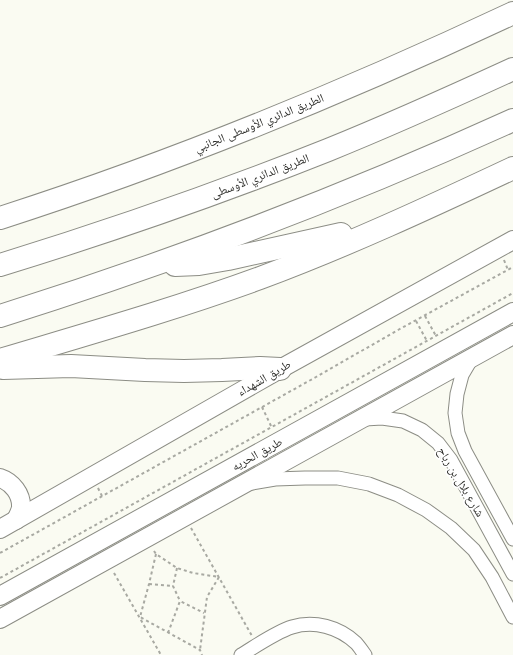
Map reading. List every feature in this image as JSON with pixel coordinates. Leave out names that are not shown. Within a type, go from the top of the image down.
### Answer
[{"type":"highway","name":"الطريق الدائري الأوسطى الجانبي","points":[[0,218],[121,177],[257,124],[508,17]]},
{"type":"highway","name":"الطريق الدائري الأوسطى","points":[[0,265],[151,216],[280,169],[415,114],[513,69]]},
{"type":"highway","points":[[0,316],[153,265],[257,227],[346,192],[513,120]]},
{"type":"highway","points":[[0,360],[231,288],[312,257],[513,168]]},
{"type":"highway","points":[[153,265],[191,264],[228,259],[316,240],[407,216]]},
{"type":"highway","points":[[0,368],[71,366],[184,371],[260,368],[280,369]]},
{"type":"street","name":"طريق الشهداء","points":[[0,529],[280,369],[513,240]]},
{"type":"street","name":"طريق الحريه","points":[[0,596],[162,506],[275,434],[436,345],[513,312]]},
{"type":"street","name":"طريق الحريه","points":[[0,619],[513,335]]},
{"type":"street","name":"شارع بلال بن رباح","points":[[472,358],[462,375],[457,394],[455,413],[458,433],[465,451],[513,539]]},
{"type":"street","name":"شارع بلال بن رباح","points":[[361,419],[382,418],[403,421],[422,430],[438,443],[451,460],[513,574]]},
{"type":"street","points":[[0,478],[16,488],[21,500],[21,509],[16,520]]},
{"type":"street","points":[[244,484],[275,479],[338,478],[369,484],[398,495],[432,514],[451,528],[474,550],[492,577],[513,616]]},
{"type":"street","points":[[162,506],[178,520]]},
{"type":"street","points":[[241,655],[277,634],[293,627],[310,624],[327,626],[342,633],[356,643],[365,655]]},
{"type":"path","points":[[0,553],[513,267]]},
{"type":"path","points":[[0,578],[275,434],[436,345],[513,293]]},
{"type":"path","points":[[425,316],[436,345]]},
{"type":"path","points":[[416,321],[436,345]]},
{"type":"path","points":[[262,407],[275,434]]},
{"type":"path","points":[[178,520],[219,577],[257,646]]},
{"type":"path","points":[[146,538],[156,554],[177,568],[193,573],[219,577]]},
{"type":"path","points":[[140,617],[150,584],[156,554]]},
{"type":"path","points":[[107,560],[161,655]]},
{"type":"path","points":[[177,568],[173,586],[180,601],[204,613]]},
{"type":"path","points":[[202,655],[200,650],[207,597],[219,577]]},
{"type":"path","points":[[150,584],[173,586]]},
{"type":"path","points":[[168,633],[180,601]]},
{"type":"path","points":[[140,617],[200,650]]}]
